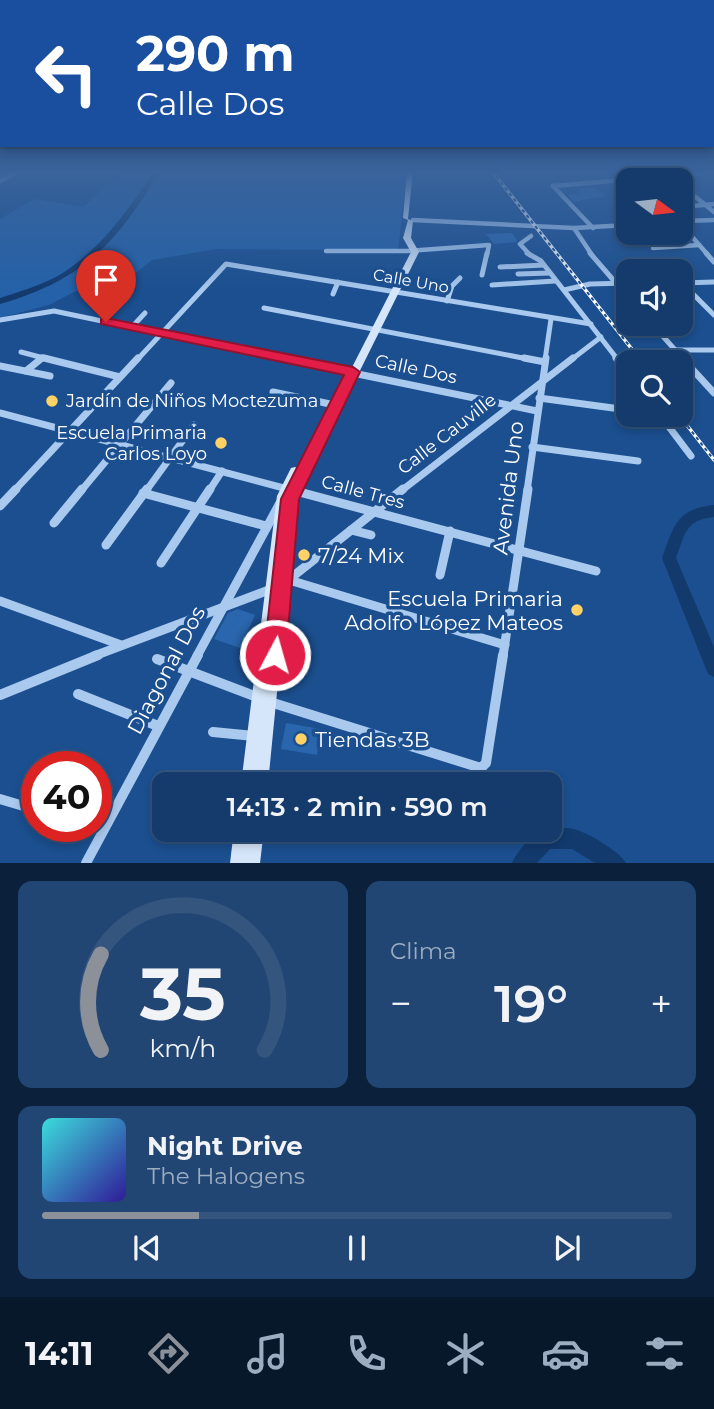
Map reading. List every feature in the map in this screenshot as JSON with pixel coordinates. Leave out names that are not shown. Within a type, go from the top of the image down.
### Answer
[{"type":"street","points":[[408,211],[402,239],[410,251]]},
{"type":"street","points":[[577,211],[593,228]]},
{"type":"street","points":[[408,220],[574,228],[616,226]]},
{"type":"street","points":[[693,222],[714,220]]},
{"type":"street","points":[[574,228],[589,252],[616,282]]},
{"type":"street","points":[[531,236],[520,244],[525,252],[544,265],[616,357]]},
{"type":"street","points":[[693,238],[714,262]]},
{"type":"street","points":[[326,251],[410,251],[489,245],[482,275]]},
{"type":"street","points":[[653,248],[699,245]]},
{"type":"street","points":[[288,491],[373,330],[410,251]]},
{"type":"street","name":"Calle Uno","points":[[161,333],[226,264],[592,324]]},
{"type":"street","points":[[500,267],[544,265]]},
{"type":"street","points":[[518,274],[550,272]]},
{"type":"street","points":[[447,301],[452,286],[460,278]]},
{"type":"street","points":[[492,285],[555,281]]},
{"type":"street","points":[[333,294],[338,282]]},
{"type":"street","points":[[693,283],[714,282]]},
{"type":"street","points":[[564,290],[586,284],[616,283]]},
{"type":"street","points":[[693,295],[714,315]]},
{"type":"street","points":[[264,308],[276,308],[373,330],[545,362]]},
{"type":"street","name":"Calle Dos","points":[[0,320],[49,310],[537,411]]},
{"type":"street","points":[[132,327],[145,313]]},
{"type":"street","name":"Avenida Uno","points":[[481,772],[486,763],[505,645],[551,319]]},
{"type":"street","points":[[0,506],[161,333]]},
{"type":"street","points":[[663,336],[675,350]]},
{"type":"street","name":"Calle Cauville","points":[[281,585],[542,380],[601,337]]},
{"type":"street","points":[[693,350],[714,350]]},
{"type":"street","points":[[21,352],[120,377]]},
{"type":"street","points":[[26,371],[43,358]]},
{"type":"street","points":[[0,366],[50,376]]},
{"type":"street","points":[[693,370],[714,393]]},
{"type":"street","points":[[261,772],[264,699],[281,585],[288,491],[330,404],[350,372]]},
{"type":"street","points":[[54,523],[171,383]]},
{"type":"street","points":[[273,392],[330,404]]},
{"type":"street","points":[[539,398],[616,408]]},
{"type":"street","name":"Calle Tres","points":[[0,414],[596,571]]},
{"type":"street","points":[[106,545],[194,425]]},
{"type":"street","points":[[669,427],[691,456]]},
{"type":"street","points":[[532,447],[638,461]]},
{"type":"street","points":[[160,563],[222,471]]},
{"type":"street","name":"Diagonal Dos","points":[[112,813],[266,526],[288,491]]},
{"type":"street","points":[[144,493],[266,526]]},
{"type":"street","points":[[351,530],[370,535]]},
{"type":"street","points":[[440,575],[450,531]]},
{"type":"street","points":[[0,695],[121,645],[281,585],[505,645]]},
{"type":"street","points":[[0,601],[121,645]]},
{"type":"street","points":[[157,659],[264,699],[481,768]]},
{"type":"street","points":[[78,694],[158,726]]},
{"type":"street","points":[[250,772],[254,736],[264,699]]},
{"type":"street","points":[[213,732],[254,736]]},
{"type":"street","points":[[0,799],[21,805]]},
{"type":"street","name":"Diagonal Dos","points":[[86,863],[97,842]]},
{"type":"street","points":[[239,863],[242,842]]},
{"type":"street","points":[[251,863],[254,842]]},
{"type":"shaded area","points":[[13,211],[402,211],[398,250],[216,249],[152,260],[110,294],[109,305],[91,304],[100,294],[76,291],[49,305],[0,318],[0,219]]},
{"type":"building","points":[[512,233],[516,242],[494,244],[486,234]]},
{"type":"building","points":[[238,609],[255,615],[240,648],[214,639],[228,613]]},
{"type":"building","name":"Tiendas 3B","points":[[286,723],[321,729],[317,755],[281,749]]},
{"type":"waterway","points":[[0,301],[65,275],[93,253],[130,211]]},
{"type":"waterway","points":[[714,511],[694,515],[683,524],[669,558],[714,668]]},
{"type":"waterway","points":[[523,863],[545,839],[574,839],[615,863]]},
{"type":"railway","points":[[524,211],[633,350]]},
{"type":"railway","points":[[688,427],[714,460]]},
{"type":"place","name":"Jardín de Niños Moctezuma","points":[[52,401]]},
{"type":"place","name":"Escuela Primaria Carlos Loyo","points":[[221,443]]},
{"type":"place","name":"7/24 Mix","points":[[304,555]]},
{"type":"place","name":"Escuela Primaria Adolfo López Mateos","points":[[577,610]]},
{"type":"place","name":"Tiendas 3B","points":[[301,739]]},
{"type":"route","points":[[106,322],[353,372],[290,499],[275,655]]}]
